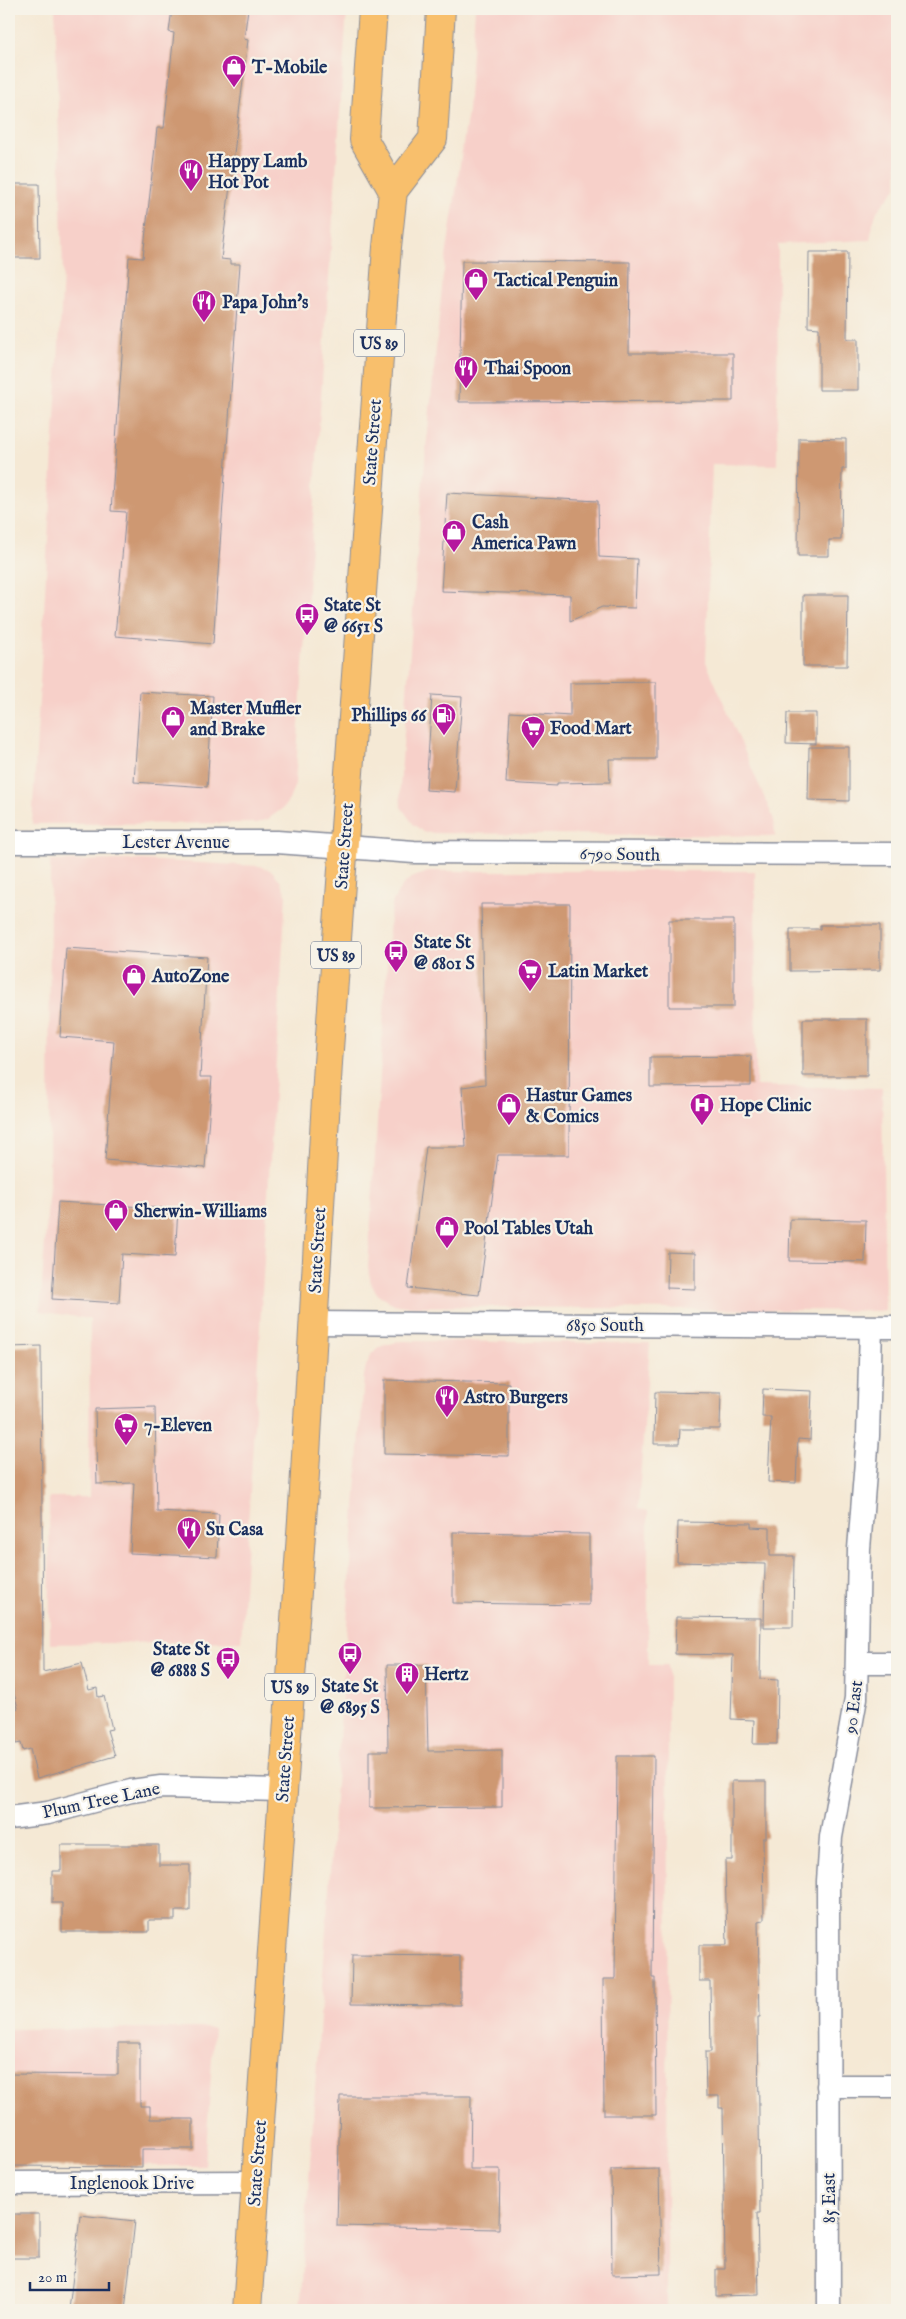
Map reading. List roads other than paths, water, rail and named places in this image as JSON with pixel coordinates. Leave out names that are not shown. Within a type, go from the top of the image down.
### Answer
[{"type":"main road","points":[[372,9],[364,140],[393,191],[433,139],[441,9]]},
{"type":"main road","name":"State Street","points":[[247,2310],[283,1790],[328,1063],[364,541],[393,191]]},
{"type":"street","name":"Lester Avenue","points":[[9,842],[278,842],[344,847]]},
{"type":"street","name":"6790 South","points":[[344,847],[414,852],[897,854]]},
{"type":"street","name":"6850 South","points":[[313,1322],[897,1327]]},
{"type":"street","name":"90 East","points":[[828,2086],[828,1881],[831,1837],[838,1787],[852,1730],[858,1663],[859,1549],[868,1426],[872,1327]]},
{"type":"street","points":[[858,1663],[897,1663]]},
{"type":"street","name":"Plum Tree Lane","points":[[9,1818],[48,1813],[132,1790],[161,1787],[283,1790]]},
{"type":"street","points":[[828,2086],[897,2086]]},
{"type":"street","name":"85 East","points":[[828,2086],[829,2310]]},
{"type":"street","name":"Inglenook Drive","points":[[9,2183],[256,2182]]},
{"type":"place","name":"T-Mobile","points":[[234,88]]},
{"type":"place","name":"Happy Lamb Hot Pot","points":[[191,192]]},
{"type":"place","name":"Tactical Penguin","points":[[476,301]]},
{"type":"place","name":"Papa John's","points":[[204,323]]},
{"type":"place","name":"Thai Spoon","points":[[466,389]]},
{"type":"place","name":"Cash America Pawn","points":[[454,553]]},
{"type":"place","name":"State St @ 6651 S","points":[[307,636]]},
{"type":"place","name":"Phillips 66","points":[[444,736]]},
{"type":"place","name":"Master Muffler and Brake","points":[[173,739]]},
{"type":"place","name":"Food Mart","points":[[533,749]]},
{"type":"place","name":"State St @ 6801 S","points":[[396,973]]},
{"type":"place","name":"Latin Market","points":[[530,992]]},
{"type":"place","name":"AutoZone","points":[[134,997]]},
{"type":"place","name":"Hastur Games & Comics","points":[[509,1126]]},
{"type":"place","name":"Hope Clinic","points":[[702,1126]]},
{"type":"place","name":"Sherwin-Williams","points":[[116,1232]]},
{"type":"place","name":"Pool Tables Utah","points":[[447,1249]]},
{"type":"place","name":"Astro Burgers","points":[[447,1418]]},
{"type":"place","name":"7-Eleven","points":[[126,1446]]},
{"type":"place","name":"Su Casa","points":[[189,1550]]},
{"type":"place","name":"State St @ 6895 S","points":[[350,1675]]},
{"type":"place","name":"State St @ 6888 S","points":[[228,1680]]},
{"type":"place","name":"Hertz","points":[[407,1695]]}]
